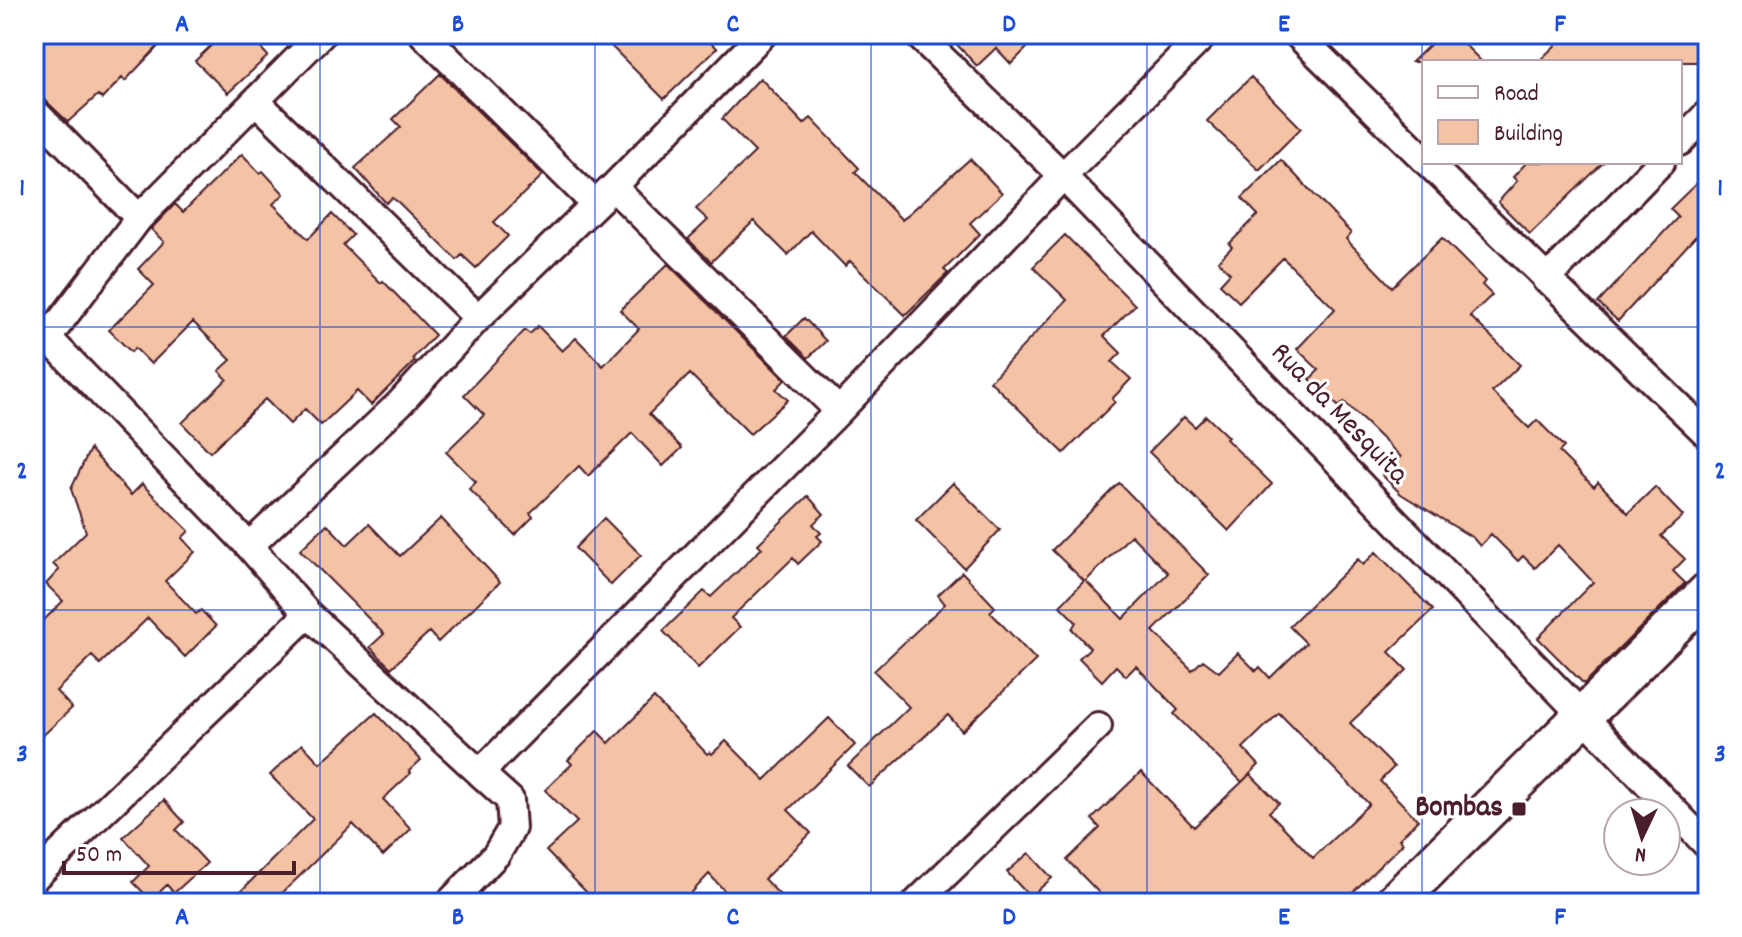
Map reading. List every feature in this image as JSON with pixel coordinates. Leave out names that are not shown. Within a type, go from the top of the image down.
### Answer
[{"type":"street","points":[[322,34],[139,218],[41,347],[249,546],[308,614],[510,800],[512,828],[496,855],[449,903]]},
{"type":"street","points":[[423,34],[839,411]]},
{"type":"street","points":[[249,546],[399,404],[478,318],[763,34]]},
{"type":"street","name":"Rua da Mesquita","points":[[917,34],[1063,176],[1708,846]]},
{"type":"street","points":[[480,773],[839,411],[1063,176],[1205,34]]},
{"type":"street","points":[[1297,34],[1422,158]]},
{"type":"street","points":[[257,102],[478,318]]},
{"type":"street","points":[[34,111],[139,218]]},
{"type":"street","points":[[1682,140],[1708,113]]},
{"type":"street","points":[[1428,164],[1708,435]]},
{"type":"street","points":[[1546,280],[1659,164]]},
{"type":"street","points":[[1394,903],[1708,592]]},
{"type":"street","points":[[34,878],[308,614]]},
{"type":"street","points":[[916,903],[1098,726]]},
{"type":"building","points":[[34,34],[170,34],[125,81],[122,78],[102,99],[98,95],[68,122],[34,92]]},
{"type":"building","points":[[223,34],[248,34],[268,56],[228,93],[195,61]]},
{"type":"building","points":[[599,34],[703,34],[717,48],[664,99]]},
{"type":"building","points":[[947,34],[1041,34],[1011,64],[996,48],[977,66]]},
{"type":"building","points":[[1441,34],[1454,34],[1480,60],[1422,60],[1412,62]]},
{"type":"building","points":[[1567,34],[1694,34],[1708,50],[1696,62],[1540,60]]},
{"type":"building","points":[[440,74],[543,175],[494,222],[508,236],[476,268],[462,255],[457,260],[398,202],[392,198],[386,203],[355,168],[401,127],[393,119]]},
{"type":"building","points":[[1251,77],[1301,128],[1259,170],[1207,121]]},
{"type":"building","points":[[760,78],[804,124],[811,118],[859,168],[855,172],[902,220],[970,159],[1002,193],[970,223],[980,234],[944,270],[948,273],[905,315],[850,261],[845,266],[811,231],[788,255],[754,221],[711,262],[688,239],[708,220],[696,209],[755,152],[722,119]]},
{"type":"building","points":[[242,154],[284,194],[273,204],[308,239],[332,214],[353,235],[343,245],[435,335],[413,358],[415,361],[371,405],[357,391],[321,425],[305,409],[290,424],[265,399],[210,452],[182,423],[227,379],[219,371],[231,360],[193,322],[151,364],[135,348],[131,352],[109,330],[154,285],[138,269],[164,242],[151,229],[175,204],[183,212]]},
{"type":"building","points":[[1281,160],[1351,233],[1346,239],[1392,287],[1442,238],[1485,281],[1482,285],[1492,295],[1470,316],[1520,365],[1492,392],[1529,428],[1537,420],[1564,447],[1559,452],[1594,487],[1598,482],[1628,513],[1655,487],[1683,516],[1661,536],[1685,559],[1673,571],[1685,583],[1584,684],[1538,638],[1593,582],[1558,545],[1535,568],[1523,556],[1518,561],[1491,534],[1480,546],[1473,538],[1401,494],[1382,475],[1401,457],[1344,402],[1339,407],[1310,379],[1319,370],[1297,349],[1335,309],[1283,258],[1239,302],[1220,284],[1230,273],[1218,261],[1232,247],[1229,244],[1258,215],[1242,198]]},
{"type":"building","points":[[1525,164],[1602,164],[1530,234],[1498,202],[1517,181],[1513,177]]},
{"type":"building","points":[[1708,172],[1708,248],[1696,236],[1618,321],[1598,303],[1678,217],[1670,209]]},
{"type":"building","points":[[1065,235],[1135,305],[1104,336],[1121,353],[1112,362],[1131,379],[1112,399],[1115,402],[1064,453],[990,381],[1067,300],[1033,267]]},
{"type":"building","points":[[668,264],[785,380],[776,389],[788,400],[750,434],[690,374],[649,414],[682,448],[663,466],[632,433],[588,476],[579,466],[530,513],[533,517],[515,535],[469,489],[476,482],[446,452],[484,415],[464,395],[525,330],[530,334],[538,326],[562,351],[576,338],[603,366],[639,329],[620,310]]},
{"type":"building","points":[[804,318],[826,341],[808,358],[786,336]]},
{"type":"building","points":[[1206,416],[1272,484],[1229,531],[1149,452],[1184,417],[1195,427]]},
{"type":"building","points":[[90,449],[131,495],[142,484],[189,531],[182,538],[195,552],[165,581],[196,614],[201,610],[216,626],[185,657],[148,618],[100,664],[92,656],[56,691],[72,708],[34,744],[34,630],[63,601],[46,584],[59,570],[53,564],[86,532],[71,489]]},
{"type":"building","points":[[953,483],[1000,530],[964,568],[916,520]]},
{"type":"building","points":[[1119,483],[1209,575],[1153,631],[1192,670],[1203,660],[1219,672],[1238,653],[1256,671],[1260,667],[1270,678],[1306,643],[1289,626],[1358,559],[1363,565],[1376,552],[1433,610],[1389,652],[1407,670],[1350,723],[1394,767],[1380,781],[1418,820],[1399,839],[1403,843],[1342,903],[1109,903],[1067,860],[1100,828],[1092,819],[1141,772],[1194,827],[1242,782],[1174,714],[1178,710],[1136,666],[1126,676],[1116,666],[1102,681],[1079,658],[1090,648],[1072,629],[1076,622],[1060,606],[1084,581],[1052,550]],"holes":[[[1131,535],[1168,573],[1123,619],[1086,581]],[[1279,713],[1369,804],[1313,858],[1269,812],[1279,803],[1250,774],[1259,765],[1243,748]]]},
{"type":"building","points":[[808,496],[824,514],[813,524],[821,533],[817,536],[822,541],[798,564],[793,558],[731,618],[740,627],[698,668],[663,631],[704,591],[711,597],[762,548],[758,544]]},
{"type":"building","points":[[441,518],[500,582],[438,642],[429,632],[391,668],[370,647],[384,634],[300,550],[327,524],[347,545],[369,524],[400,556]]},
{"type":"building","points":[[604,518],[641,555],[611,585],[575,548]]},
{"type":"building","points":[[962,572],[995,607],[990,612],[1036,660],[962,731],[948,715],[869,787],[848,766],[909,707],[874,671],[945,604],[938,595]]},
{"type":"building","points":[[654,698],[707,754],[712,754],[726,741],[765,780],[829,718],[855,745],[788,810],[811,833],[764,879],[788,903],[736,903],[709,874],[682,903],[597,903],[546,851],[577,822],[545,790],[572,764],[568,760],[597,731],[609,743]]},
{"type":"building","points":[[376,713],[421,760],[383,799],[411,829],[383,856],[353,824],[272,903],[229,903],[313,819],[270,775],[302,744],[320,763]]},
{"type":"building","points":[[164,800],[184,822],[176,830],[207,863],[174,893],[167,885],[151,900],[133,882],[149,866],[123,837]]},
{"type":"building","points":[[1029,853],[1052,878],[1030,897],[1007,872]]},
{"type":"place","name":"Bombas","points":[[1519,809]]}]
